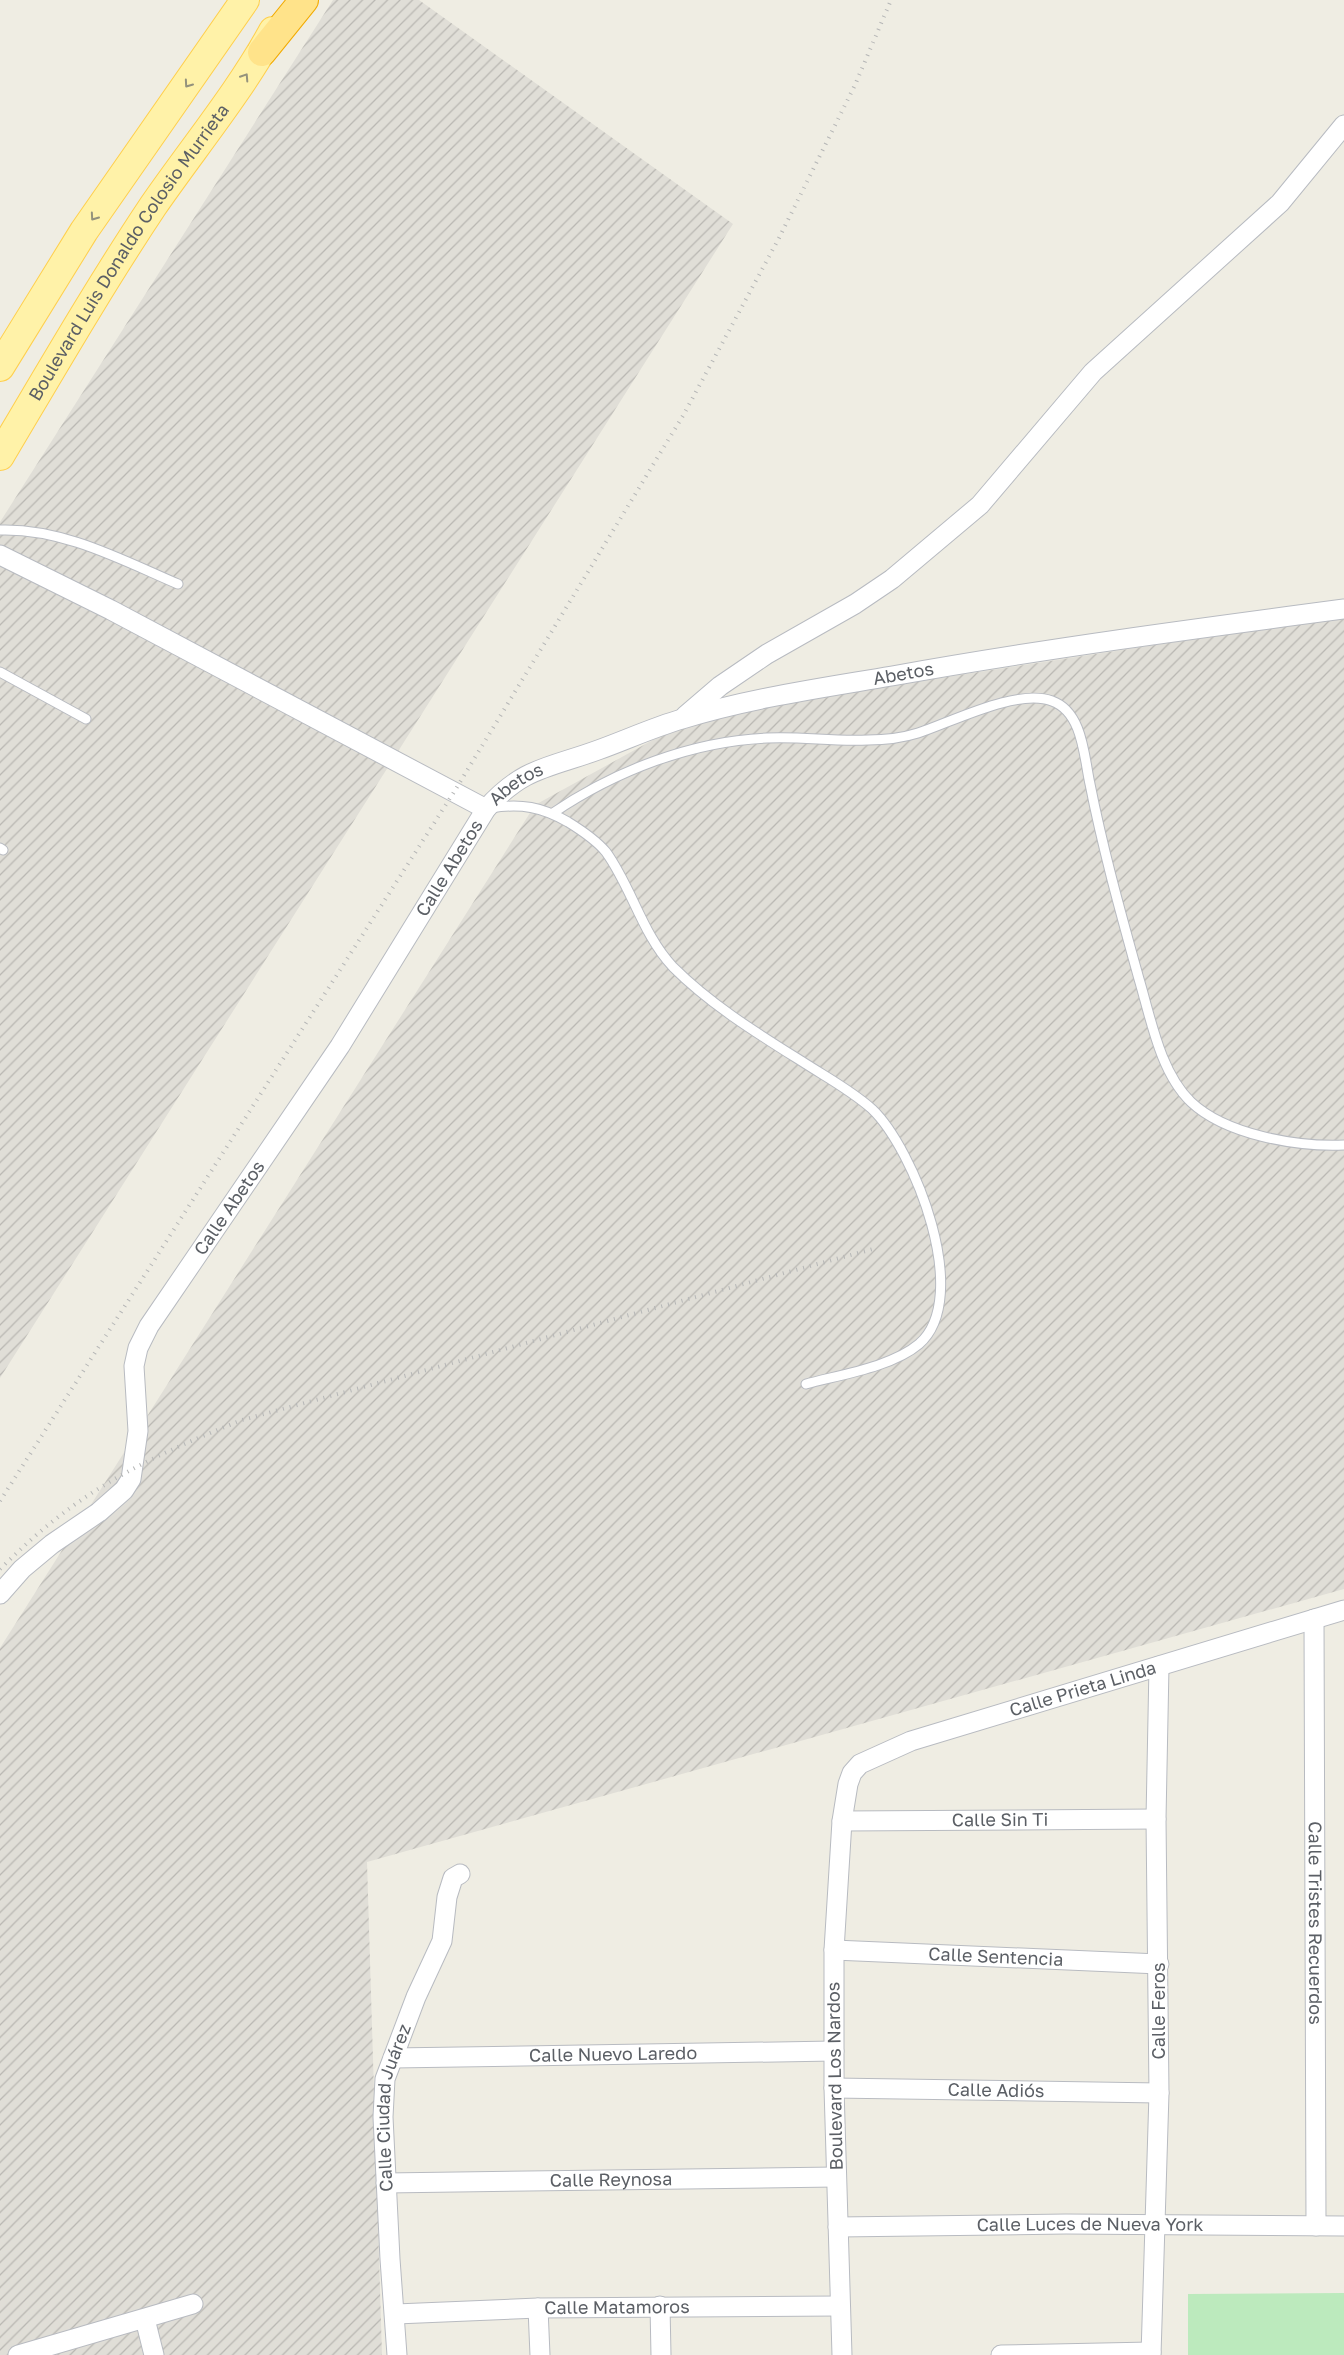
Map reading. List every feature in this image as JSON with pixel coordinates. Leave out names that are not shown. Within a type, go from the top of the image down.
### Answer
[{"type":"highway","points":[[262,52],[304,0]]},
{"type":"main road","points":[[0,368],[84,231],[244,0]]},
{"type":"main road","name":"Boulevard Luis Donaldo Colosio Murrieta","points":[[0,456],[110,270],[163,192],[221,114],[262,52],[290,0]]},
{"type":"street","points":[[682,719],[720,686],[767,654],[855,604],[892,578],[980,505],[1093,372],[1280,203],[1344,125]]},
{"type":"street","points":[[0,555],[112,610],[486,809]]},
{"type":"street","name":"Abetos","points":[[486,809],[503,790],[528,774],[682,719],[780,696],[976,661],[1344,609]]},
{"type":"street","name":"Calle Abetos","points":[[0,1594],[22,1569],[52,1544],[99,1512],[128,1484],[131,1478],[138,1431],[134,1366],[138,1348],[149,1326],[340,1046],[486,809]]},
{"type":"street","name":"Calle Prieta Linda","points":[[845,1797],[852,1773],[860,1764],[911,1741],[1344,1610]]},
{"type":"street","name":"Calle Tristes Recuerdos","points":[[1314,1618],[1316,2226]]},
{"type":"street","name":"Calle Feros","points":[[1151,2354],[1159,2093],[1156,1819],[1159,1666]]},
{"type":"street","name":"Boulevard Los Nardos","points":[[842,2355],[839,2306],[834,2088],[834,1950],[845,1797]]},
{"type":"street","name":"Calle Sin Ti","points":[[842,1821],[1156,1819]]},
{"type":"street","name":"Calle Ciudad Juárez","points":[[397,2355],[396,2314],[390,2259],[386,2183],[385,2079],[430,1964],[442,1941],[448,1891],[453,1878],[460,1874]]},
{"type":"street","name":"Calle Sentencia","points":[[834,1950],[1159,1964]]},
{"type":"street","name":"Calle Nuevo Laredo","points":[[393,2058],[834,2051]]},
{"type":"street","name":"Calle Adiós","points":[[834,2088],[1159,2093]]},
{"type":"street","name":"Calle Reynosa","points":[[386,2183],[836,2177]]},
{"type":"street","name":"Calle Luces de Nueva York","points":[[838,2227],[1344,2226]]},
{"type":"street","points":[[18,2355],[193,2304]]},
{"type":"street","points":[[660,2306],[661,2355]]},
{"type":"street","name":"Calle Matamoros","points":[[396,2314],[538,2308],[839,2306]]},
{"type":"street","points":[[538,2308],[540,2355]]},
{"type":"street","points":[[146,2319],[154,2355]]},
{"type":"street","points":[[1001,2355],[1151,2354]]},
{"type":"lane","points":[[0,530],[45,535],[75,541],[178,584]]},
{"type":"lane","points":[[0,672],[86,719]]},
{"type":"lane","points":[[553,813],[592,789],[680,753],[708,746],[736,740],[770,738],[851,741],[886,740],[915,734],[1003,702],[1029,699],[1051,700],[1067,710],[1077,727],[1102,846],[1119,908],[1166,1064],[1180,1090],[1206,1113],[1226,1124],[1261,1136],[1309,1145],[1344,1146]]},
{"type":"lane","points":[[486,809],[528,806],[553,813],[591,838],[605,852],[655,943],[672,965],[697,989],[732,1017],[832,1079],[871,1108],[889,1128],[907,1157],[936,1237],[940,1268],[937,1311],[920,1343],[903,1354],[874,1365],[806,1384]]},
{"type":"shaded area","points":[[333,0],[419,0],[733,224],[0,1378],[0,522]]},
{"type":"shaded area","points":[[1344,616],[1344,1589],[367,1862],[382,2355],[0,2355],[0,1648],[535,805],[698,715]]},
{"type":"green space","points":[[1344,2293],[1344,2355],[1188,2355],[1188,2294]]},
{"type":"railway","points":[[0,1501],[454,792],[684,414],[779,238],[855,85],[891,0]]},
{"type":"railway","points":[[0,1569],[50,1524],[100,1488],[146,1462],[242,1420],[873,1249]]}]
